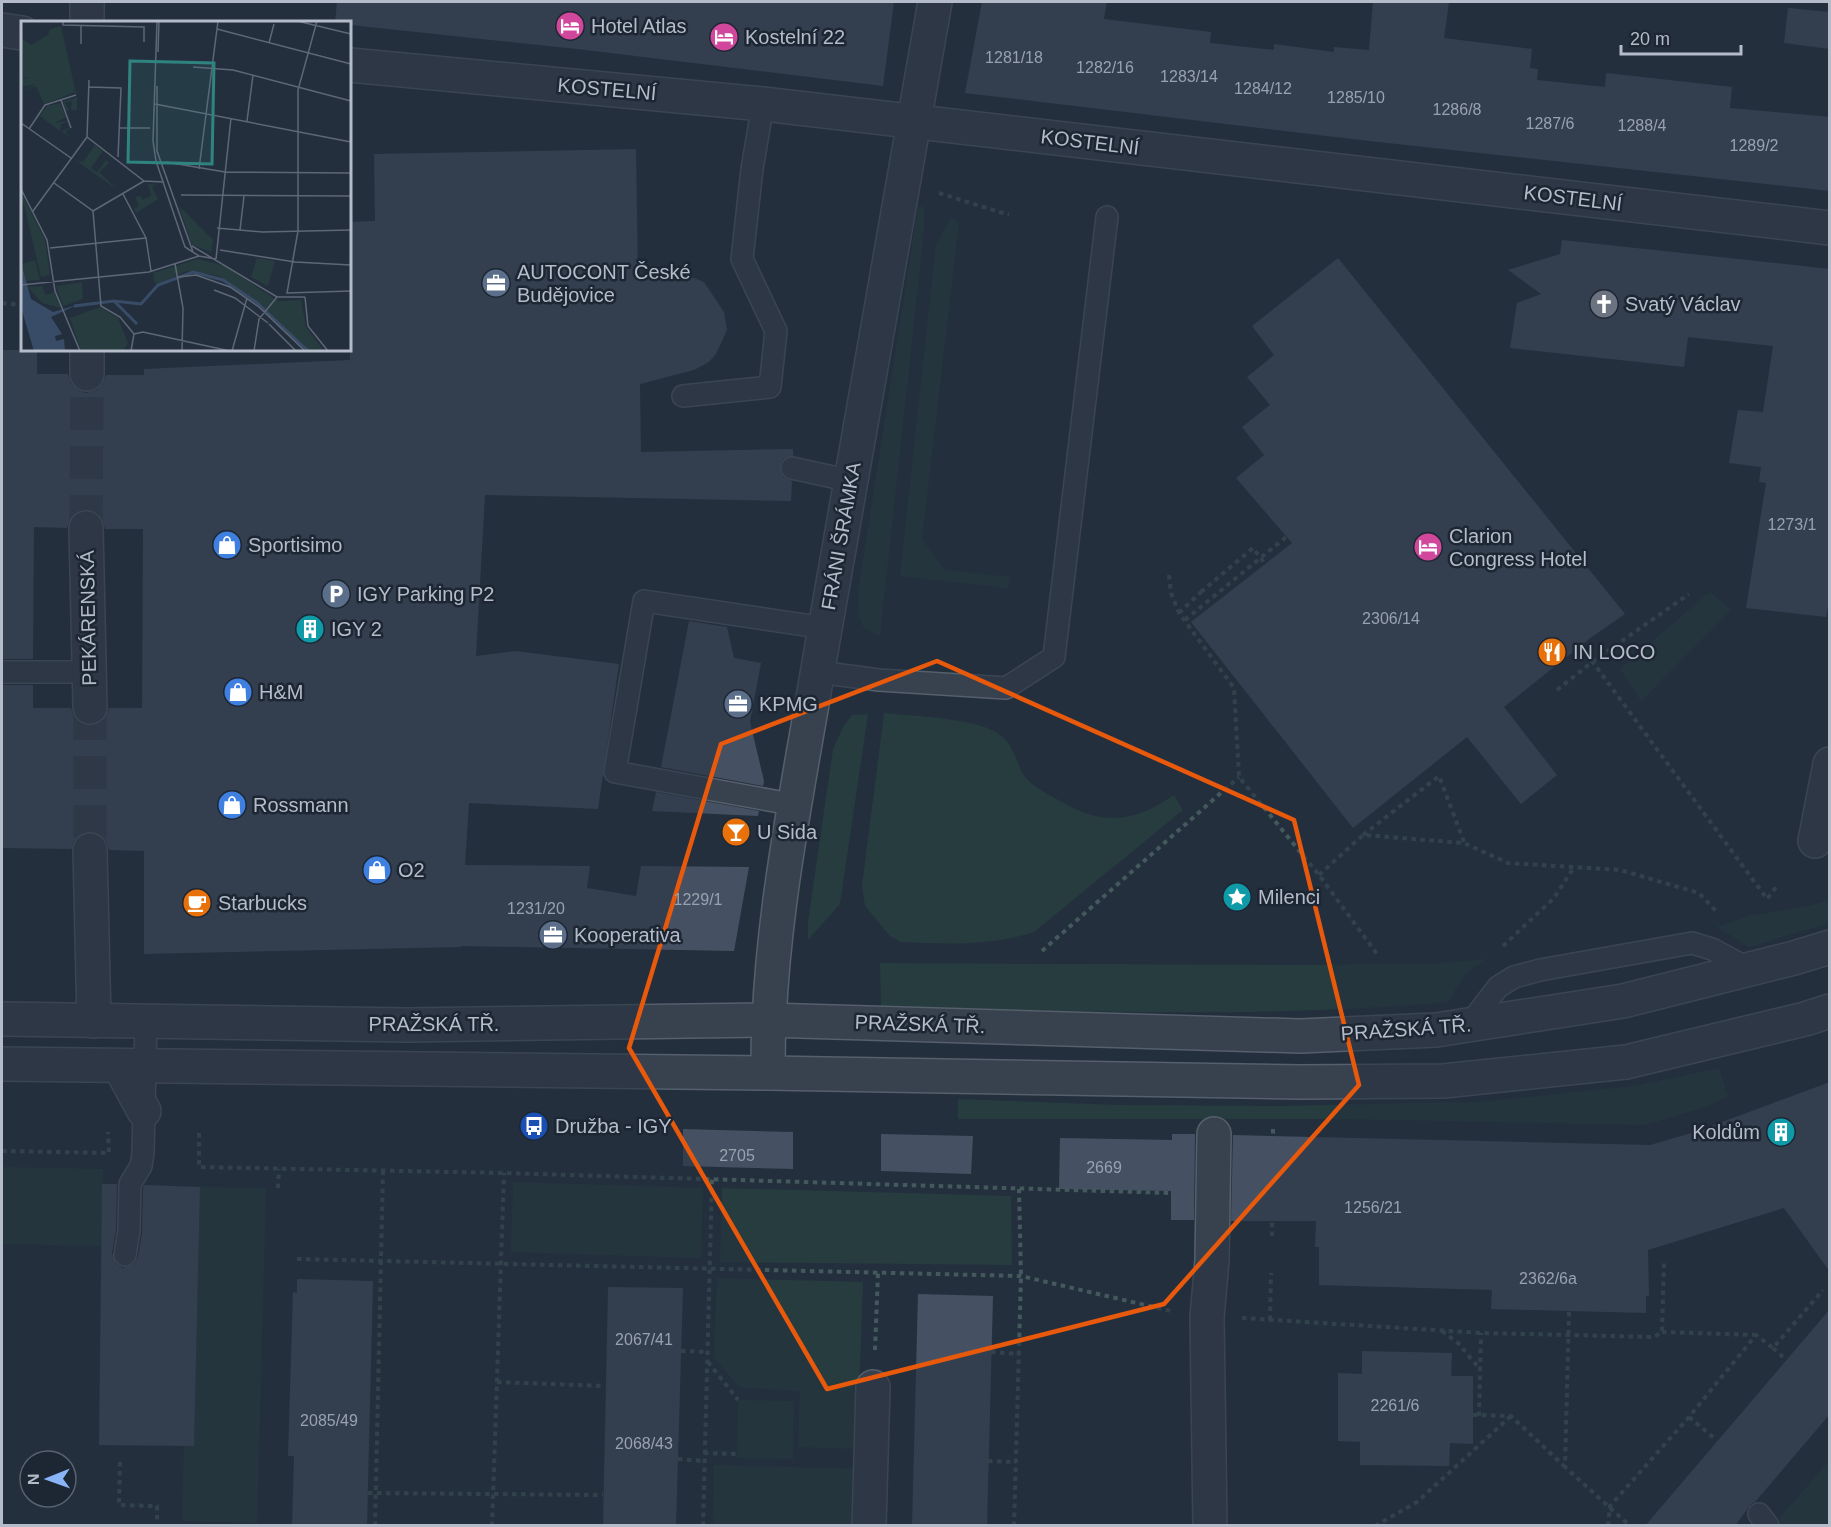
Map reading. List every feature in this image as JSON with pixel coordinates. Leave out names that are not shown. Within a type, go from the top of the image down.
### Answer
[{"type":"street","points":[[87,2],[87,21]]},
{"type":"street","name":"FRÁNI ŠRÁMKA","points":[[768,1073],[767,1020],[777,914],[935,2]]},
{"type":"street","points":[[2,30],[21,33]]},
{"type":"street","name":"KOSTELNÍ","points":[[351,65],[763,104],[1830,228]]},
{"type":"street","name":"PEKÁRENSKÁ","points":[[86,528],[90,707]]},
{"type":"street","points":[[1815,841],[1830,764]]},
{"type":"street","points":[[90,850],[94,1021],[144,1111]]},
{"type":"street","name":"PRAŽSKÁ TŘ.","points":[[2,1019],[408,1025],[767,1020],[1300,1036],[1436,1030],[1623,1001],[1830,947]]},
{"type":"street","points":[[2,1064],[1300,1082],[1443,1081],[1626,1062],[1830,1011]]},
{"type":"street","points":[[1210,1526],[1207,1317],[1212,1260],[1214,1134]]},
{"type":"street","points":[[869,1526],[873,1387]]},
{"type":"lane","points":[[683,396],[770,387],[776,331],[741,260],[752,169],[763,104]]},
{"type":"lane","points":[[818,672],[879,680],[1006,688],[1054,657],[1107,217]]},
{"type":"lane","points":[[792,468],[851,481]]},
{"type":"lane","points":[[796,805],[615,772],[644,601],[825,628]]},
{"type":"lane","points":[[2,672],[89,672]]},
{"type":"lane","points":[[1469,1025],[1498,987],[1514,977],[1540,970],[1692,943],[1712,949],[1749,969]]},
{"type":"lane","points":[[120,1067],[146,1022]]},
{"type":"lane","points":[[125,1255],[129,1231],[130,1184],[141,1166],[143,1153],[144,1111]]},
{"type":"path","points":[[929,190],[1009,215]]},
{"type":"path","points":[[2,303],[21,305]]},
{"type":"path","points":[[1185,620],[1286,537],[1288,507]]},
{"type":"path","points":[[1179,613],[1252,548],[1265,564]]},
{"type":"path","points":[[1169,575],[1171,593],[1179,613],[1234,688],[1239,777],[1319,875],[1377,954]]},
{"type":"path","points":[[1557,690],[1592,662],[1689,594]]},
{"type":"path","points":[[1581,646],[1767,898],[1777,886]]},
{"type":"path","points":[[1319,875],[1363,836],[1439,776],[1464,843]]},
{"type":"path","points":[[1042,951],[1239,777]]},
{"type":"path","points":[[1363,836],[1464,843],[1508,863],[1620,870],[1699,893],[1718,913]]},
{"type":"path","points":[[1501,948],[1554,898],[1574,867]]},
{"type":"path","points":[[1273,1129],[1274,1136]]},
{"type":"path","points":[[2,1151],[109,1153],[108,1132]]},
{"type":"path","points":[[199,1133],[199,1167],[504,1173],[1171,1193]]},
{"type":"path","points":[[278,1188],[279,1169]]},
{"type":"path","points":[[375,1526],[383,1171]]},
{"type":"path","points":[[492,1526],[504,1173]]},
{"type":"path","points":[[703,1526],[712,1179]]},
{"type":"path","points":[[1014,1526],[1021,1276],[1019,1189]]},
{"type":"path","points":[[1272,1222],[1272,1236]]},
{"type":"path","points":[[297,1258],[1021,1276],[1172,1311]]},
{"type":"path","points":[[1662,1332],[1664,1262]]},
{"type":"path","points":[[873,1387],[878,1273]]},
{"type":"path","points":[[1270,1320],[1271,1273]]},
{"type":"path","points":[[1773,1348],[1823,1290]]},
{"type":"path","points":[[1565,1467],[1569,1312]]},
{"type":"path","points":[[1233,1318],[1481,1333],[1654,1336],[1662,1332],[1756,1335],[1783,1357]]},
{"type":"path","points":[[1442,1331],[1458,1343],[1480,1368]]},
{"type":"path","points":[[1479,1416],[1481,1333]]},
{"type":"path","points":[[1608,1526],[1610,1506],[1689,1417],[1756,1335]]},
{"type":"path","points":[[681,1351],[707,1352]]},
{"type":"path","points":[[991,1353],[1019,1354]]},
{"type":"path","points":[[708,1362],[738,1400]]},
{"type":"path","points":[[497,1382],[605,1386]]},
{"type":"path","points":[[1473,1416],[1511,1416],[1630,1526]]},
{"type":"path","points":[[1375,1526],[1417,1502],[1511,1416]]},
{"type":"path","points":[[1689,1417],[1714,1438]]},
{"type":"path","points":[[704,1454],[737,1454]]},
{"type":"path","points":[[678,1459],[705,1461]]},
{"type":"path","points":[[988,1461],[1016,1462]]},
{"type":"path","points":[[120,1462],[119,1505],[157,1506],[157,1526]]},
{"type":"path","points":[[368,1493],[603,1495]]},
{"type":"highlighted area","points":[[937,661],[1294,820],[1359,1085],[1164,1304],[827,1389],[629,1048],[721,744]]},
{"type":"green space","points":[[918,207],[924,207],[924,230],[880,635],[867,630],[860,620],[858,593]]},
{"type":"green space","points":[[951,218],[959,222],[922,539],[945,570],[1011,577],[1008,588],[900,576],[936,244]]},
{"type":"green space","points":[[1710,592],[1731,610],[1641,701],[1620,669]]},
{"type":"green space","points":[[884,713],[954,720],[992,730],[1007,741],[1024,775],[1032,784],[1090,815],[1118,818],[1131,816],[1174,795],[1183,810],[1034,932],[985,942],[901,942],[890,936],[865,906],[862,886]]},
{"type":"green space","points":[[868,714],[840,904],[808,940],[808,922],[833,749],[843,727],[852,715]]},
{"type":"green space","points":[[1829,900],[1829,923],[1749,947],[1717,927],[1749,916],[1810,906]]},
{"type":"green space","points":[[1486,959],[1465,974],[1448,1002],[1235,1012],[881,1006],[880,963],[1303,965],[1432,964]]},
{"type":"green space","points":[[1719,1068],[1728,1097],[1708,1106],[1645,1125],[1345,1119],[958,1119],[958,1099],[1120,1105],[1282,1106],[1481,1102],[1635,1086]]},
{"type":"green space","points":[[2,1167],[103,1169],[102,1246],[2,1244]]},
{"type":"green space","points":[[513,1182],[703,1188],[701,1258],[511,1252]]},
{"type":"green space","points":[[200,1187],[266,1188],[257,1523],[182,1521],[184,1446],[194,1446]]},
{"type":"green space","points":[[722,1188],[1011,1196],[1012,1265],[720,1262]]},
{"type":"green space","points":[[717,1278],[863,1282],[857,1449],[798,1447],[800,1391],[739,1387],[714,1357]]},
{"type":"green space","points":[[738,1400],[794,1401],[793,1459],[737,1458]]},
{"type":"green space","points":[[1829,1461],[1829,1525],[1782,1525],[1778,1520]]},
{"type":"green space","points":[[714,1465],[857,1469],[856,1525],[713,1526]]},
{"type":"building","points":[[337,2],[894,2],[883,86],[577,49],[351,25],[351,21],[335,21]]},
{"type":"building","points":[[982,2],[1107,2],[1104,19],[1211,32],[1210,43],[1274,50],[1274,44],[1334,52],[1334,47],[1369,50],[1373,2],[1449,2],[1444,38],[1532,49],[1530,68],[1538,69],[1537,80],[1605,87],[1606,73],[1732,87],[1730,108],[1830,117],[1830,191],[1369,141],[965,93]]},
{"type":"building","points":[[1788,8],[1830,12],[1830,49],[1784,43]]},
{"type":"building","name":"IGY 2","points":[[636,149],[638,278],[689,276],[704,282],[724,312],[727,330],[716,354],[709,362],[694,370],[640,384],[641,452],[793,449],[793,456],[783,459],[780,466],[783,477],[792,481],[791,501],[485,495],[476,656],[515,651],[619,664],[598,809],[469,803],[465,865],[590,866],[587,888],[636,896],[641,866],[749,867],[734,951],[461,946],[144,954],[144,851],[109,850],[106,840],[90,831],[80,834],[71,849],[2,848],[2,685],[33,685],[33,708],[71,708],[74,717],[82,724],[90,726],[100,723],[109,708],[142,708],[143,529],[105,529],[102,518],[86,509],[76,512],[67,528],[34,527],[33,659],[2,659],[2,350],[37,351],[37,374],[68,374],[71,384],[86,393],[97,390],[106,375],[144,375],[144,369],[350,360],[351,222],[375,221],[374,154]]},
{"type":"building","points":[[1562,240],[1830,269],[1830,595],[1826,617],[1746,608],[1766,483],[1759,482],[1761,467],[1729,463],[1738,410],[1763,412],[1773,346],[1688,337],[1684,367],[1510,348],[1517,303],[1541,294],[1508,270],[1560,254]]},
{"type":"building","name":"Clarion Congress Hotel","points":[[1338,258],[1625,614],[1593,636],[1504,707],[1557,775],[1521,804],[1467,737],[1353,828],[1191,622],[1292,543],[1236,478],[1264,455],[1242,427],[1270,405],[1247,377],[1274,355],[1252,326]]},
{"type":"building","points":[[689,621],[727,627],[734,658],[761,663],[750,722],[764,781],[763,786],[661,767]]},
{"type":"building","points":[[656,792],[759,811],[758,816],[652,811]]},
{"type":"building","points":[[1830,1082],[1830,1272],[1784,1208],[1648,1250],[1649,1296],[1646,1296],[1646,1313],[1491,1309],[1492,1290],[1319,1285],[1319,1247],[1315,1247],[1316,1221],[1231,1221],[1233,1135],[1650,1145],[1695,1132]]},
{"type":"building","points":[[683,1129],[793,1132],[793,1169],[683,1166]]},
{"type":"building","points":[[881,1134],[973,1136],[971,1174],[881,1171]]},
{"type":"building","points":[[1172,1134],[1195,1134],[1194,1220],[1171,1220],[1171,1191],[1059,1189],[1060,1138],[1172,1140]]},
{"type":"building","points":[[102,1184],[117,1184],[116,1230],[112,1253],[116,1264],[123,1268],[134,1264],[138,1257],[142,1233],[144,1185],[200,1187],[194,1446],[99,1445]]},
{"type":"building","points":[[297,1279],[373,1281],[367,1526],[292,1526],[294,1456],[288,1456],[293,1292],[297,1293]]},
{"type":"building","points":[[608,1287],[683,1288],[676,1526],[603,1526]]},
{"type":"building","points":[[918,1294],[993,1296],[987,1526],[912,1526]]},
{"type":"building","points":[[1830,1309],[1830,1414],[1751,1504],[1735,1526],[1645,1526]]},
{"type":"building","points":[[1362,1351],[1452,1353],[1451,1376],[1473,1376],[1473,1444],[1450,1443],[1449,1466],[1360,1465],[1360,1442],[1338,1441],[1338,1373],[1362,1374]]},
{"type":"tunnel","points":[[86,528],[87,374]]},
{"type":"tunnel","points":[[90,707],[90,850]]},
{"type":"place","name":"Hotel Atlas","points":[[570,26]]},
{"type":"place","name":"Kostelní 22","points":[[724,37]]},
{"type":"place","name":"AUTOCONT České Budějovice","points":[[496,283]]},
{"type":"place","name":"Svatý Václav","points":[[1604,304]]},
{"type":"place","name":"Sportisimo","points":[[227,545]]},
{"type":"place","name":"Clarion Congress Hotel","points":[[1428,547]]},
{"type":"place","name":"IGY Parking P2","points":[[336,594]]},
{"type":"place","name":"IGY 2","points":[[310,629]]},
{"type":"place","name":"IN LOCO","points":[[1552,652]]},
{"type":"place","name":"H&M","points":[[238,692]]},
{"type":"place","name":"KPMG","points":[[738,704]]},
{"type":"place","name":"Rossmann","points":[[232,805]]},
{"type":"place","name":"U Sida","points":[[736,832]]},
{"type":"place","name":"O2","points":[[377,870]]},
{"type":"place","name":"Milenci","points":[[1237,897]]},
{"type":"place","name":"Starbucks","points":[[197,903]]},
{"type":"place","name":"Kooperativa","points":[[553,935]]},
{"type":"place","name":"Družba - IGY","points":[[534,1126]]},
{"type":"place","name":"Koldům","points":[[1781,1132]]}]
